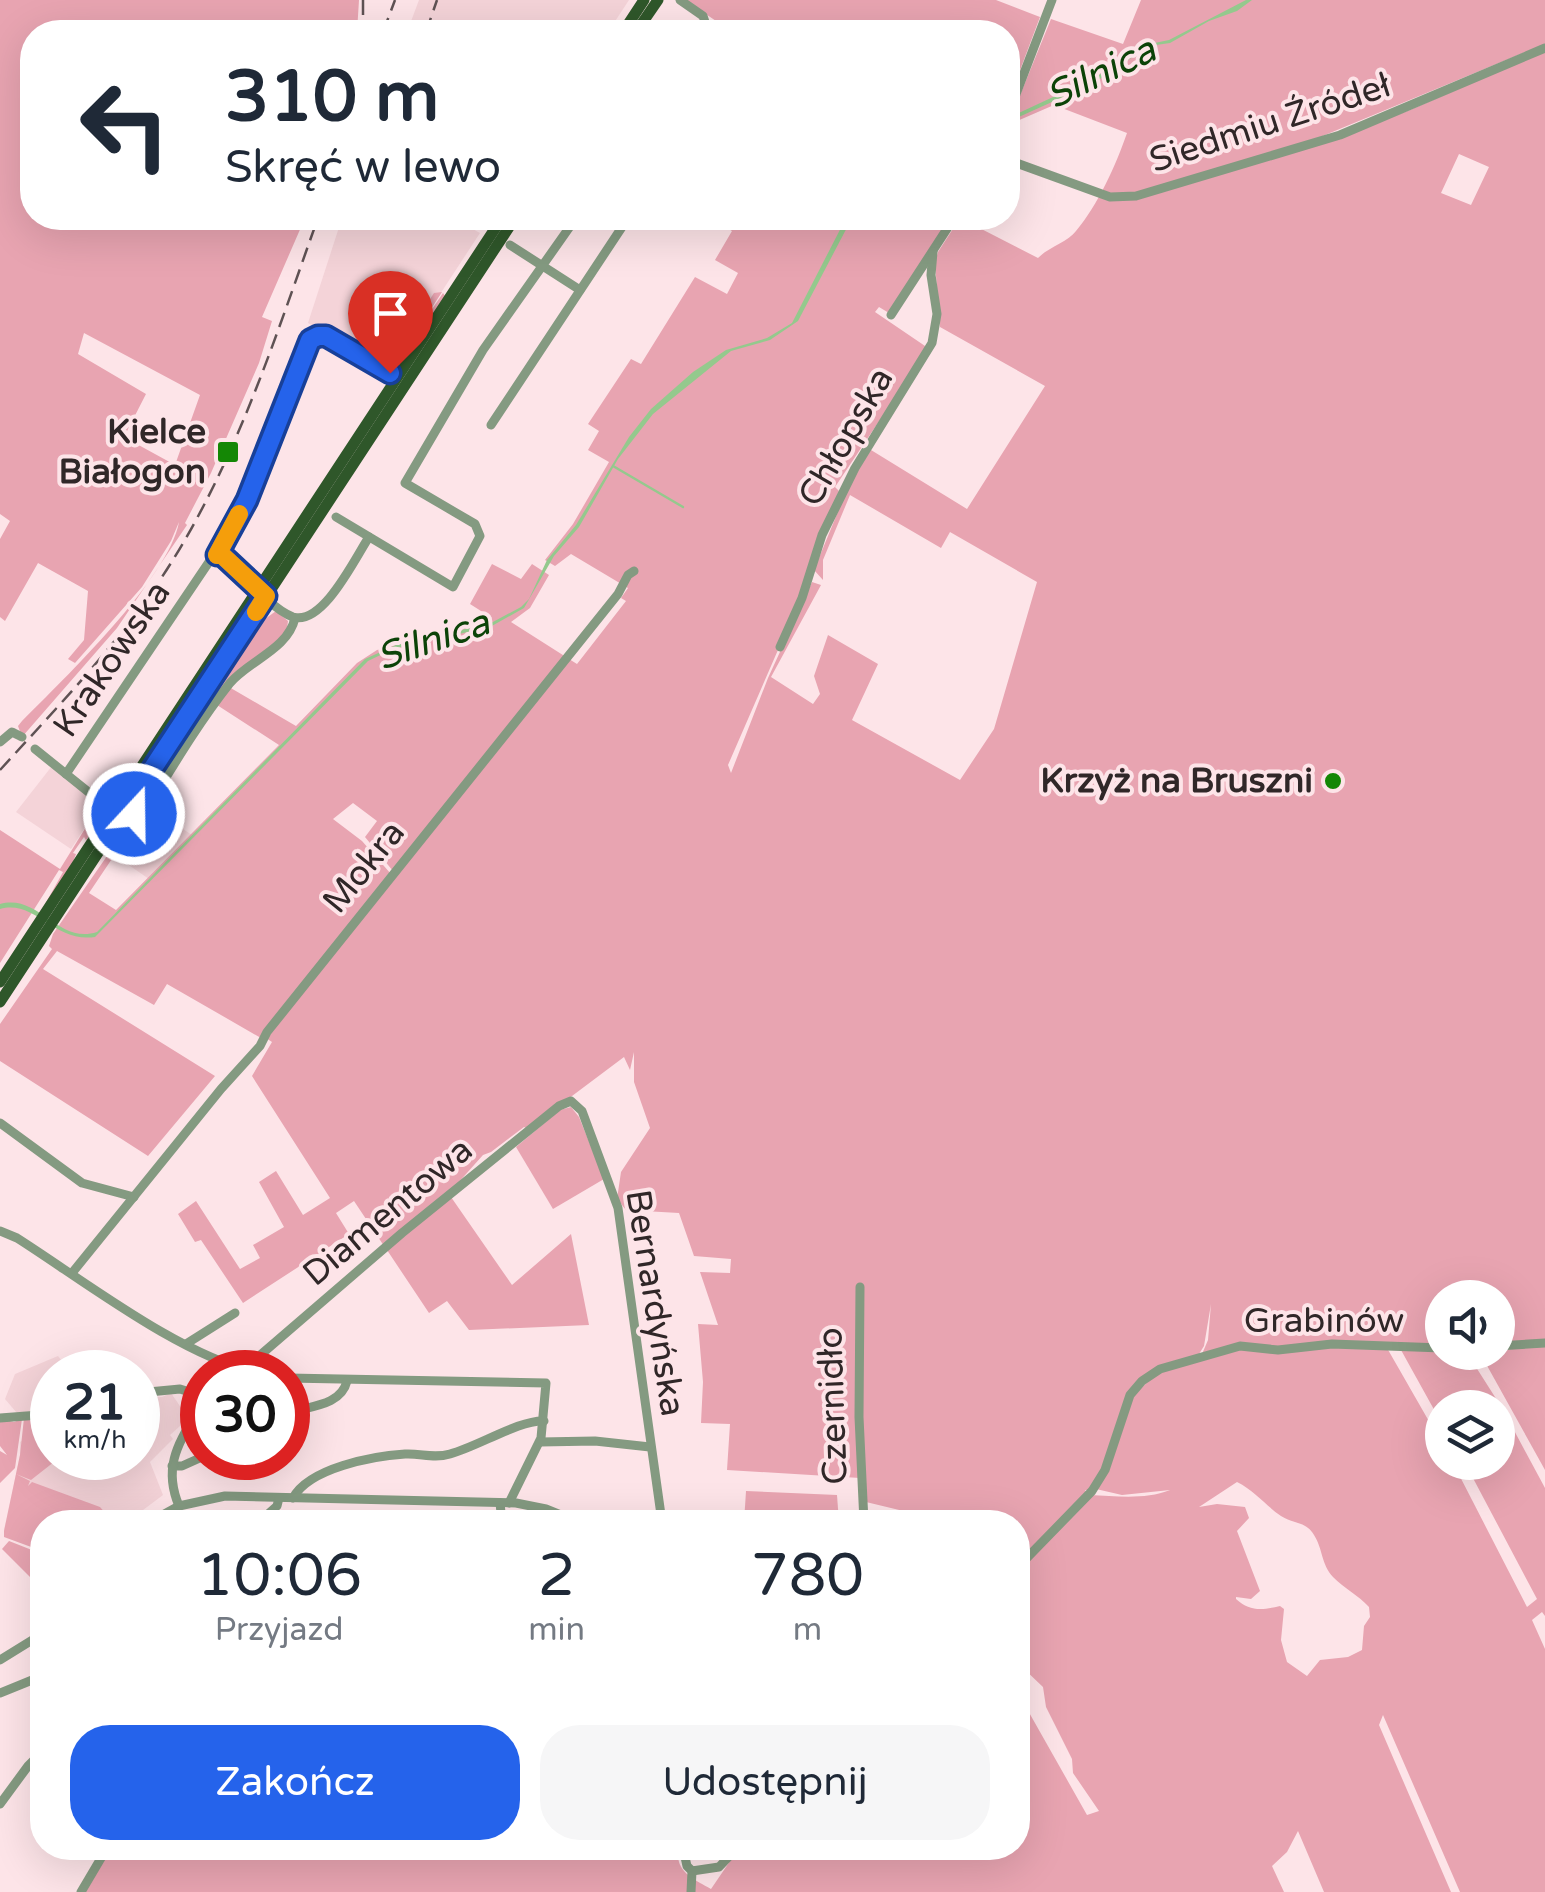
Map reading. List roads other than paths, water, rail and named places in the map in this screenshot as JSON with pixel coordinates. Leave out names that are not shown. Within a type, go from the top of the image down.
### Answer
[{"type":"main road","points":[[0,982],[126,809],[494,230]]},
{"type":"main road","points":[[51,914],[112,810],[507,230]]},
{"type":"main road","points":[[0,1002],[42,927]]},
{"type":"street","points":[[680,0],[704,20]]},
{"type":"street","points":[[1020,84],[1052,0]]},
{"type":"street","name":"Siedmiu Źródeł","points":[[1020,164],[1110,197],[1136,196],[1340,135],[1545,48]]},
{"type":"street","points":[[336,517],[453,586],[480,530],[406,482],[483,350],[568,230]]},
{"type":"street","points":[[492,425],[620,230]]},
{"type":"street","points":[[891,314],[947,230]]},
{"type":"street","points":[[510,245],[580,290]]},
{"type":"street","name":"Chłopska","points":[[780,647],[802,598],[822,535],[855,468],[932,343],[937,314],[931,276],[933,252]]},
{"type":"street","name":"Krakowska","points":[[112,810],[66,774],[217,555],[247,500],[310,340],[326,336],[398,377]]},
{"type":"street","points":[[295,618],[316,613],[369,537]]},
{"type":"street","points":[[217,555],[222,555],[295,618]]},
{"type":"street","name":"Mokra","points":[[72,1272],[260,1046],[267,1032],[634,571]]},
{"type":"street","points":[[118,854],[229,684],[283,640],[295,618]]},
{"type":"street","points":[[0,742],[12,732],[22,737]]},
{"type":"street","points":[[34,749],[66,774]]},
{"type":"street","points":[[126,809],[142,818]]},
{"type":"street","name":"Diamentowa","points":[[267,1350],[402,1233],[559,1106],[570,1102]]},
{"type":"street","name":"Bernardyńska","points":[[570,1102],[582,1112],[618,1208],[660,1510]]},
{"type":"street","points":[[0,1123],[82,1183],[134,1197]]},
{"type":"street","points":[[0,1231],[195,1350]]},
{"type":"street","name":"Czernidło","points":[[860,1287],[863,1510]]},
{"type":"street","points":[[186,1344],[235,1313]]},
{"type":"street","points":[[1515,1345],[1545,1343]]},
{"type":"street","name":"Grabinów","points":[[1030,1555],[1092,1491],[1105,1470],[1130,1395],[1160,1370],[1240,1346],[1278,1350],[1332,1344],[1425,1347]]},
{"type":"street","points":[[310,1379],[546,1383],[540,1442],[504,1510]]},
{"type":"street","points":[[310,1407],[333,1400],[343,1393],[347,1381]]},
{"type":"street","points":[[0,1418],[30,1416]]},
{"type":"street","points":[[293,1498],[300,1488],[334,1468],[406,1454],[438,1458],[490,1441],[524,1422],[544,1421]]},
{"type":"street","points":[[540,1442],[598,1441],[650,1446]]},
{"type":"street","points":[[179,1506],[171,1486],[172,1466],[180,1448]]},
{"type":"street","points":[[172,1466],[180,1466]]},
{"type":"street","points":[[172,1510],[225,1496],[505,1503],[547,1510]]},
{"type":"street","points":[[273,1510],[279,1498]]},
{"type":"street","points":[[0,1660],[30,1641]]},
{"type":"street","points":[[0,1692],[30,1681]]},
{"type":"street","points":[[0,1804],[30,1764]]},
{"type":"street","points":[[81,1892],[100,1860]]},
{"type":"street","points":[[686,1860],[692,1871],[691,1892]]},
{"type":"street","points":[[692,1871],[719,1867],[726,1860]]},
{"type":"waterway","points":[[613,466],[683,507]]},
{"type":"railway","points":[[363,0],[363,20]]},
{"type":"railway","points":[[388,20],[395,0]]},
{"type":"railway","points":[[430,20],[437,0]]},
{"type":"railway","points":[[0,770],[133,618],[195,522],[254,394],[314,230]]},
{"type":"place","name":"Kielce Białogon","points":[[228,452]]},
{"type":"place","name":"Krzyż na Bruszni","points":[[1333,781]]},
{"type":"water label","name":"Silnica","points":[[1101,73]]},
{"type":"water label","name":"Silnica","points":[[433,640]]}]
